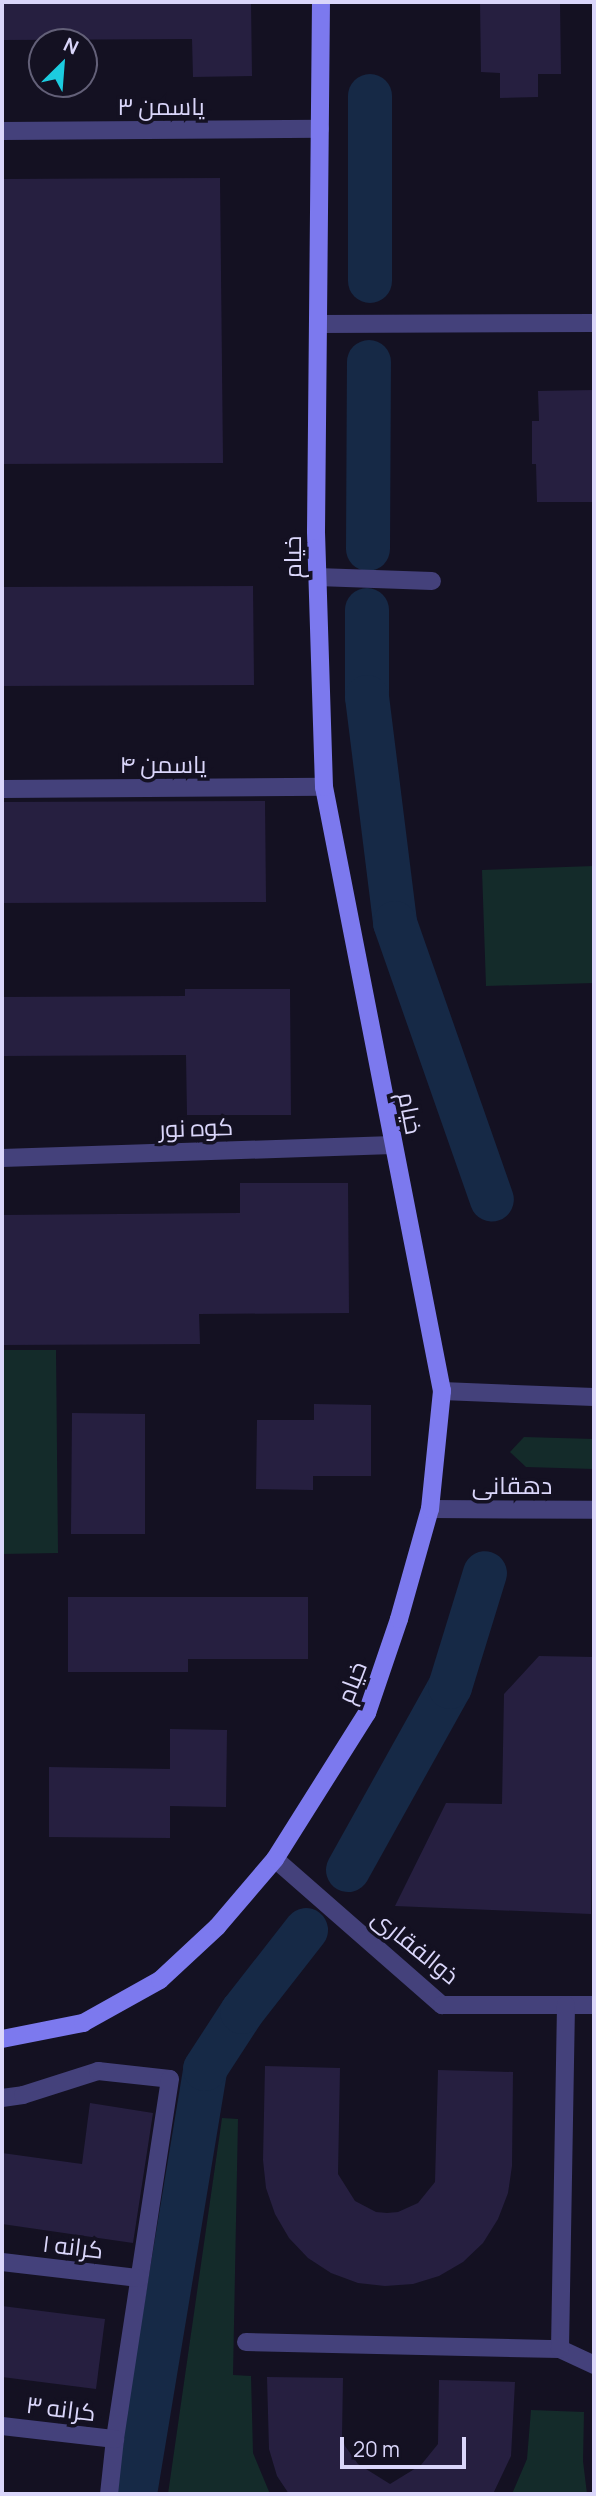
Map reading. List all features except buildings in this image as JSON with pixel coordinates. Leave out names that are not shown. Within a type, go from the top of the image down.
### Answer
[{"type":"street","name":"خیام","points":[[2,2039],[83,2023],[160,1980],[217,1927],[275,1859],[367,1713],[399,1619],[430,1509],[442,1391],[324,787],[317,577],[321,2]]},
{"type":"street","name":"یاسمن ۳","points":[[2,131],[320,130]]},
{"type":"street","points":[[319,324],[594,323]]},
{"type":"street","points":[[317,577],[432,581]]},
{"type":"street","name":"یاسمن ۴","points":[[2,789],[324,787]]},
{"type":"street","name":"کوه نور","points":[[2,1158],[393,1145]]},
{"type":"street","points":[[442,1391],[594,1397]]},
{"type":"street","name":"دهقانی","points":[[430,1509],[594,1510]]},
{"type":"street","name":"ذوالفقاری","points":[[275,1859],[442,2005],[594,2005]]},
{"type":"street","points":[[559,2349],[566,2005]]},
{"type":"street","points":[[2,2098],[23,2095],[98,2071],[170,2079],[114,2439],[109,2494]]},
{"type":"street","name":"کرانه ۱","points":[[2,2262],[139,2278]]},
{"type":"street","points":[[246,2342],[559,2349],[594,2365]]},
{"type":"street","name":"کرانه ۳","points":[[2,2426],[114,2439]]},
{"type":"green space","points":[[594,866],[594,983],[486,986],[482,870]]},
{"type":"green space","points":[[2,1350],[56,1350],[58,1553],[2,1554]]},
{"type":"green space","points":[[524,1437],[594,1439],[594,1469],[526,1467],[510,1452]]},
{"type":"green space","points":[[222,2118],[238,2119],[233,2375],[251,2376],[253,2453],[270,2494],[168,2494]]},
{"type":"green space","points":[[531,2410],[584,2412],[583,2461],[587,2494],[512,2494],[527,2459]]},
{"type":"waterway","points":[[370,96],[370,281]]},
{"type":"waterway","points":[[368,549],[369,362]]},
{"type":"waterway","points":[[367,610],[367,697],[395,923],[492,1200]]},
{"type":"waterway","points":[[348,1870],[450,1687],[485,1573]]},
{"type":"waterway","points":[[135,2494],[205,2069],[242,2012],[306,1930]]}]
